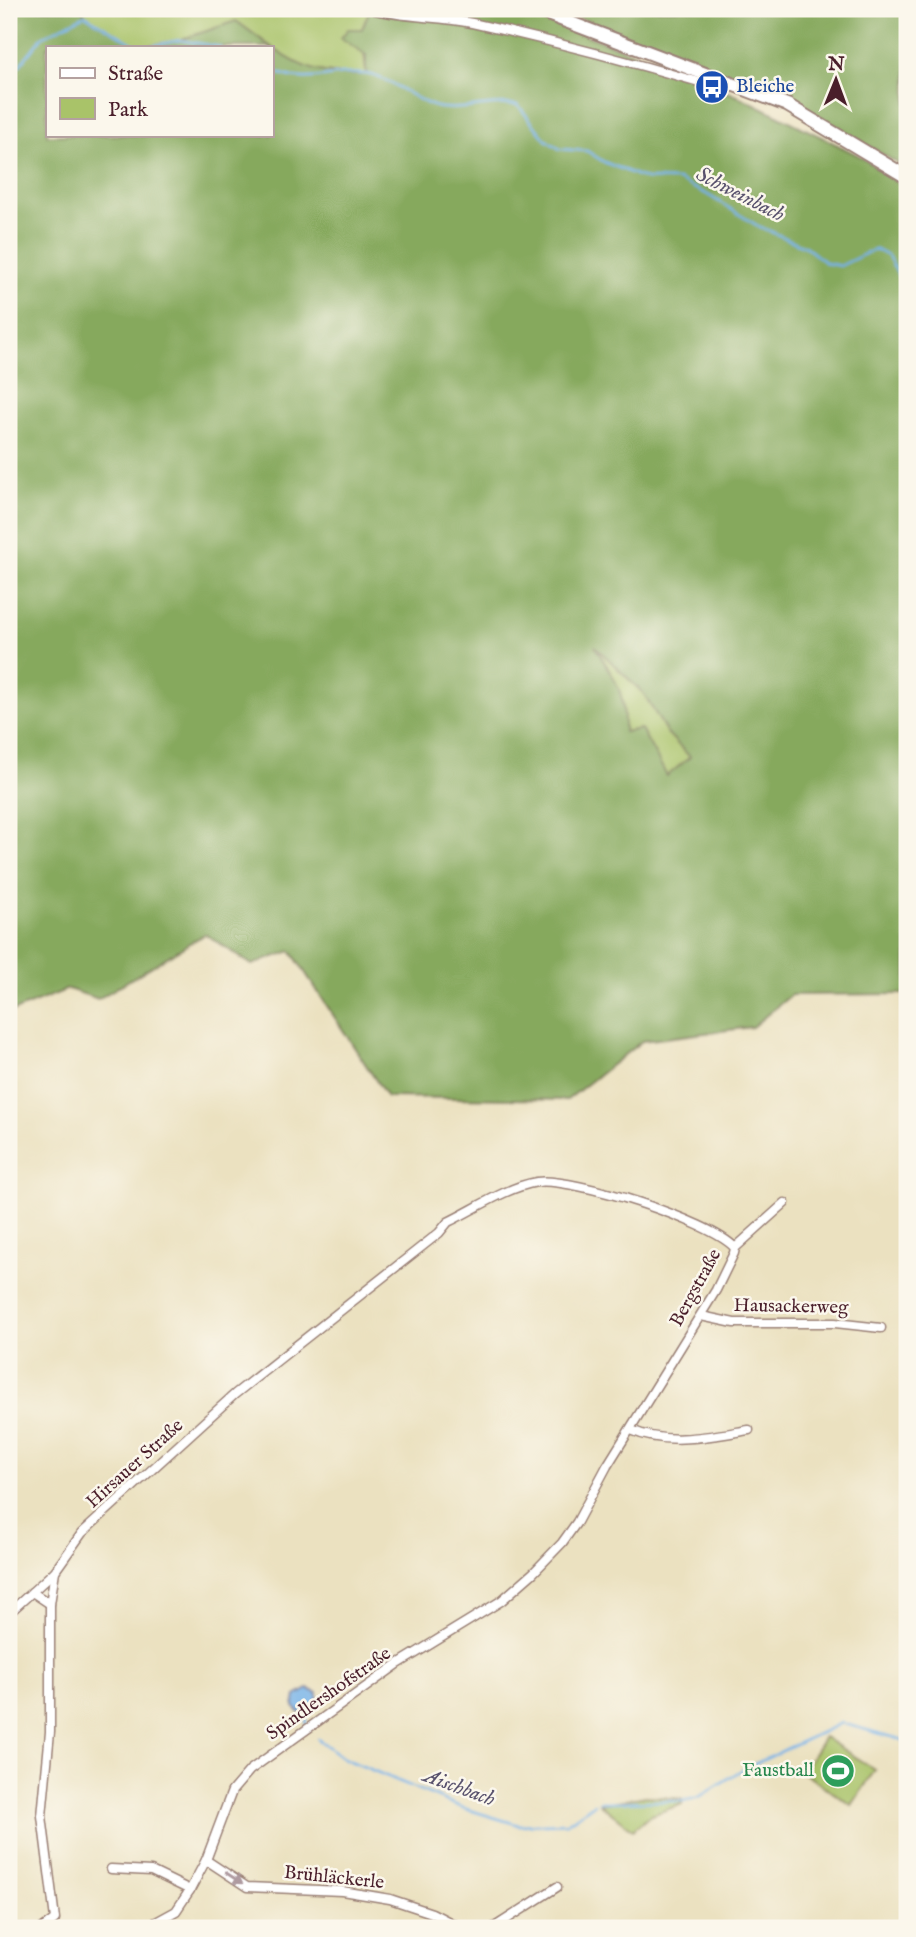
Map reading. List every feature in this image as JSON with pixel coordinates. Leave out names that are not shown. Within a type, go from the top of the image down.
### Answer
[{"type":"main road","points":[[534,9],[787,105],[907,177]]},
{"type":"street","points":[[371,9],[394,15],[468,22],[611,56],[699,82],[715,76]]},
{"type":"street","name":"Bergstraße","points":[[540,1181],[583,1186],[680,1217],[727,1238],[735,1248],[730,1263],[701,1316],[577,1522]]},
{"type":"street","name":"Hirsauer Straße","points":[[43,1928],[55,1919],[43,1829],[50,1732],[50,1604],[55,1571],[82,1533],[235,1394],[449,1222],[528,1184],[540,1181]]},
{"type":"street","points":[[735,1248],[785,1203]]},
{"type":"street","name":"Hausackerweg","points":[[701,1316],[734,1323],[835,1323],[881,1328]]},
{"type":"street","points":[[631,1430],[643,1436],[677,1439],[748,1430]]},
{"type":"street","name":"Spindlershofstraße","points":[[145,1928],[176,1911],[190,1890],[206,1860],[232,1791],[250,1770],[398,1664],[501,1601],[552,1553],[577,1522]]},
{"type":"street","points":[[9,1613],[55,1571]]},
{"type":"street","points":[[32,1592],[50,1604]]},
{"type":"street","name":"Brühläckerle","points":[[206,1860],[247,1887],[342,1892],[390,1899],[432,1913],[461,1928]]},
{"type":"street","points":[[111,1869],[152,1871],[190,1890]]},
{"type":"street","points":[[493,1928],[557,1887]]},
{"type":"street","points":[[158,1923],[168,1928]]},
{"type":"green space","points":[[9,9],[82,9],[85,15],[137,46],[46,46],[46,136],[273,136],[273,48],[310,68],[344,74],[366,74],[366,55],[341,38],[348,29],[362,29],[370,9],[517,9],[686,73],[751,102],[858,155],[907,189],[907,994],[791,995],[752,1027],[642,1041],[567,1100],[387,1097],[291,951],[252,965],[205,934],[98,999],[68,989],[9,1013]],"holes":[[[595,646],[644,694],[667,733],[690,757],[667,776],[641,729],[624,732],[621,694]]]},
{"type":"green space","points":[[82,9],[370,9],[362,29],[366,74],[325,72],[309,68],[282,54],[236,21],[180,40],[137,46],[85,15]]},
{"type":"green space","points":[[556,9],[907,9],[907,169],[796,102]]},
{"type":"green space","points":[[236,21],[271,46],[151,46],[180,40]]},
{"type":"green space","points":[[591,642],[644,694],[667,733],[691,757],[667,777],[641,729],[623,732],[620,694],[606,664]]},
{"type":"green space","name":"Faustball","points":[[824,1737],[875,1770],[852,1805],[802,1772]]},
{"type":"green space","points":[[646,1796],[682,1799],[682,1804],[649,1816],[633,1830],[600,1804]]},
{"type":"water","points":[[308,1689],[318,1693],[316,1709],[300,1713],[294,1707],[296,1696]]},
{"type":"waterway","name":"Schweinbach","points":[[9,66],[20,65],[42,37],[85,15],[137,46]]},
{"type":"waterway","name":"Schweinbach","points":[[151,46],[180,40],[214,46]]},
{"type":"waterway","name":"Schweinbach","points":[[273,71],[297,78],[352,73],[375,76],[425,102],[443,108],[518,105],[546,140],[560,149],[587,151],[604,162],[646,179],[678,180],[758,226],[806,247],[826,263],[840,266],[875,249],[888,256],[901,280],[907,282]]},
{"type":"waterway","name":"Aischbach","points":[[306,1714],[307,1726]]},
{"type":"waterway","name":"Aischbach","points":[[599,1802],[684,1801],[699,1797],[740,1771],[841,1723],[907,1741]]},
{"type":"waterway","name":"Aischbach","points":[[318,1739],[343,1758],[463,1808],[519,1825],[567,1823],[594,1804]]},
{"type":"place","name":"Bleiche","points":[[712,87]]},
{"type":"place","name":"Faustball","points":[[838,1771]]}]
